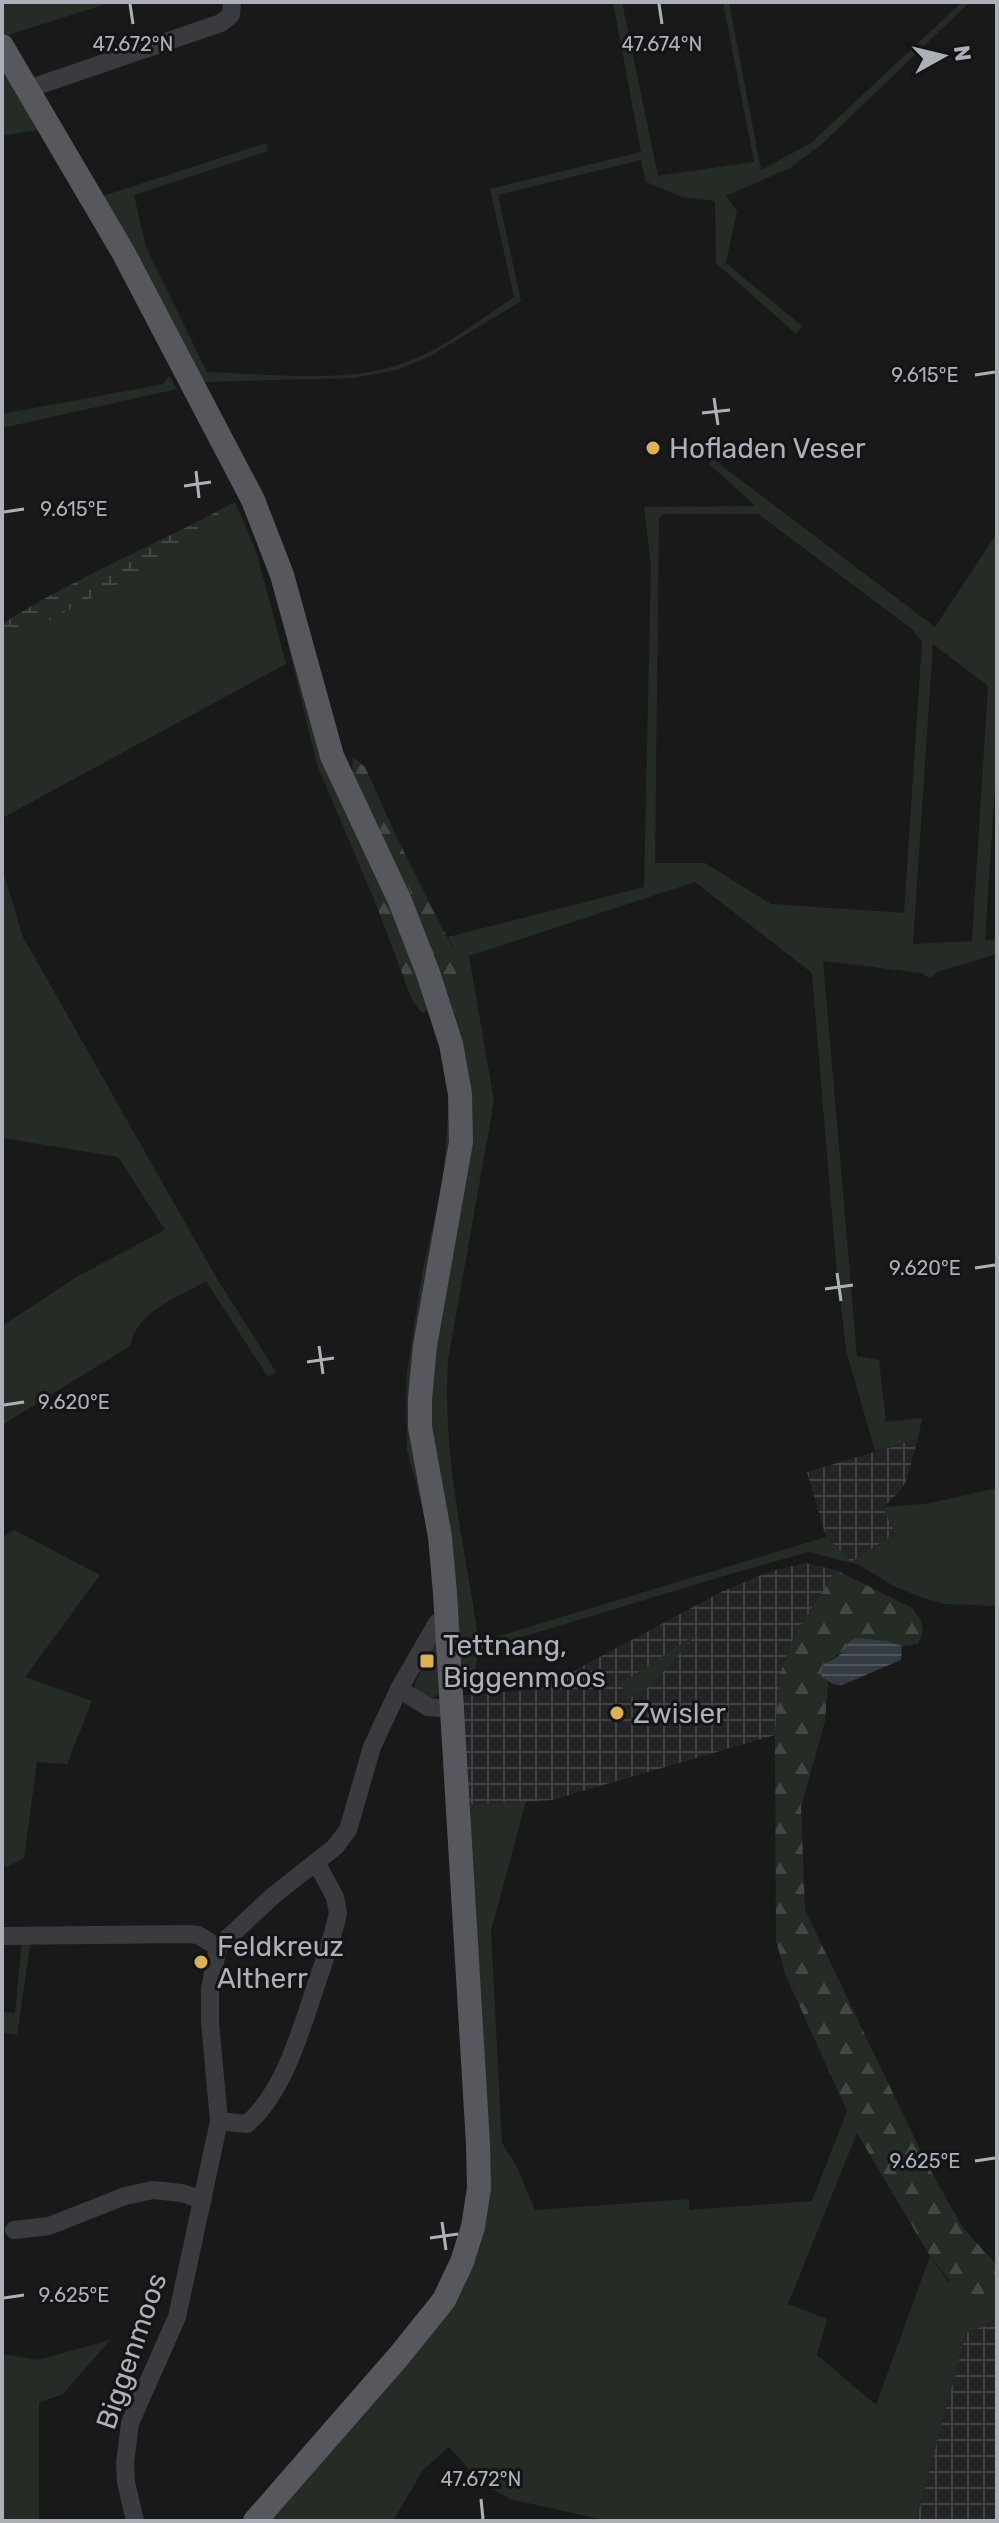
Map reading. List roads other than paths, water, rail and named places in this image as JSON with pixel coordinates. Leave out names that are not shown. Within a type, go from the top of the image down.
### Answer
[{"type":"main road","points":[[2,46],[123,252],[253,500],[282,575],[332,756],[405,912],[451,1044],[460,1094],[461,1142],[425,1346],[420,1399],[422,1441],[440,1537],[479,2188],[473,2227],[454,2281],[431,2318],[255,2521]]},
{"type":"street","points":[[28,89],[221,23],[231,15],[232,2]]},
{"type":"street","points":[[2,1936],[188,1934],[198,1935],[218,1947],[274,1895],[335,1847],[348,1830],[369,1755],[399,1689],[437,1623],[446,1618]]},
{"type":"street","points":[[399,1689],[428,1707],[451,1709]]},
{"type":"street","points":[[219,2121],[247,2124],[255,2117],[277,2083],[297,2042],[338,1913],[335,1897],[316,1862]]},
{"type":"street","name":"Biggenmoos","points":[[135,2521],[125,2463],[130,2423],[177,2317],[219,2121],[210,2022],[210,1989],[218,1947]]},
{"type":"street","points":[[14,2230],[49,2226],[125,2196],[153,2190],[182,2193],[203,2200]]},
{"type":"place","name":"Hofladen Veser","points":[[653,448]]},
{"type":"place","name":"Tettnang, Biggenmoos","points":[[427,1661]]},
{"type":"place","name":"Zwisler","points":[[617,1713]]},
{"type":"place","name":"Feldkreuz Altherr","points":[[201,1962]]}]
